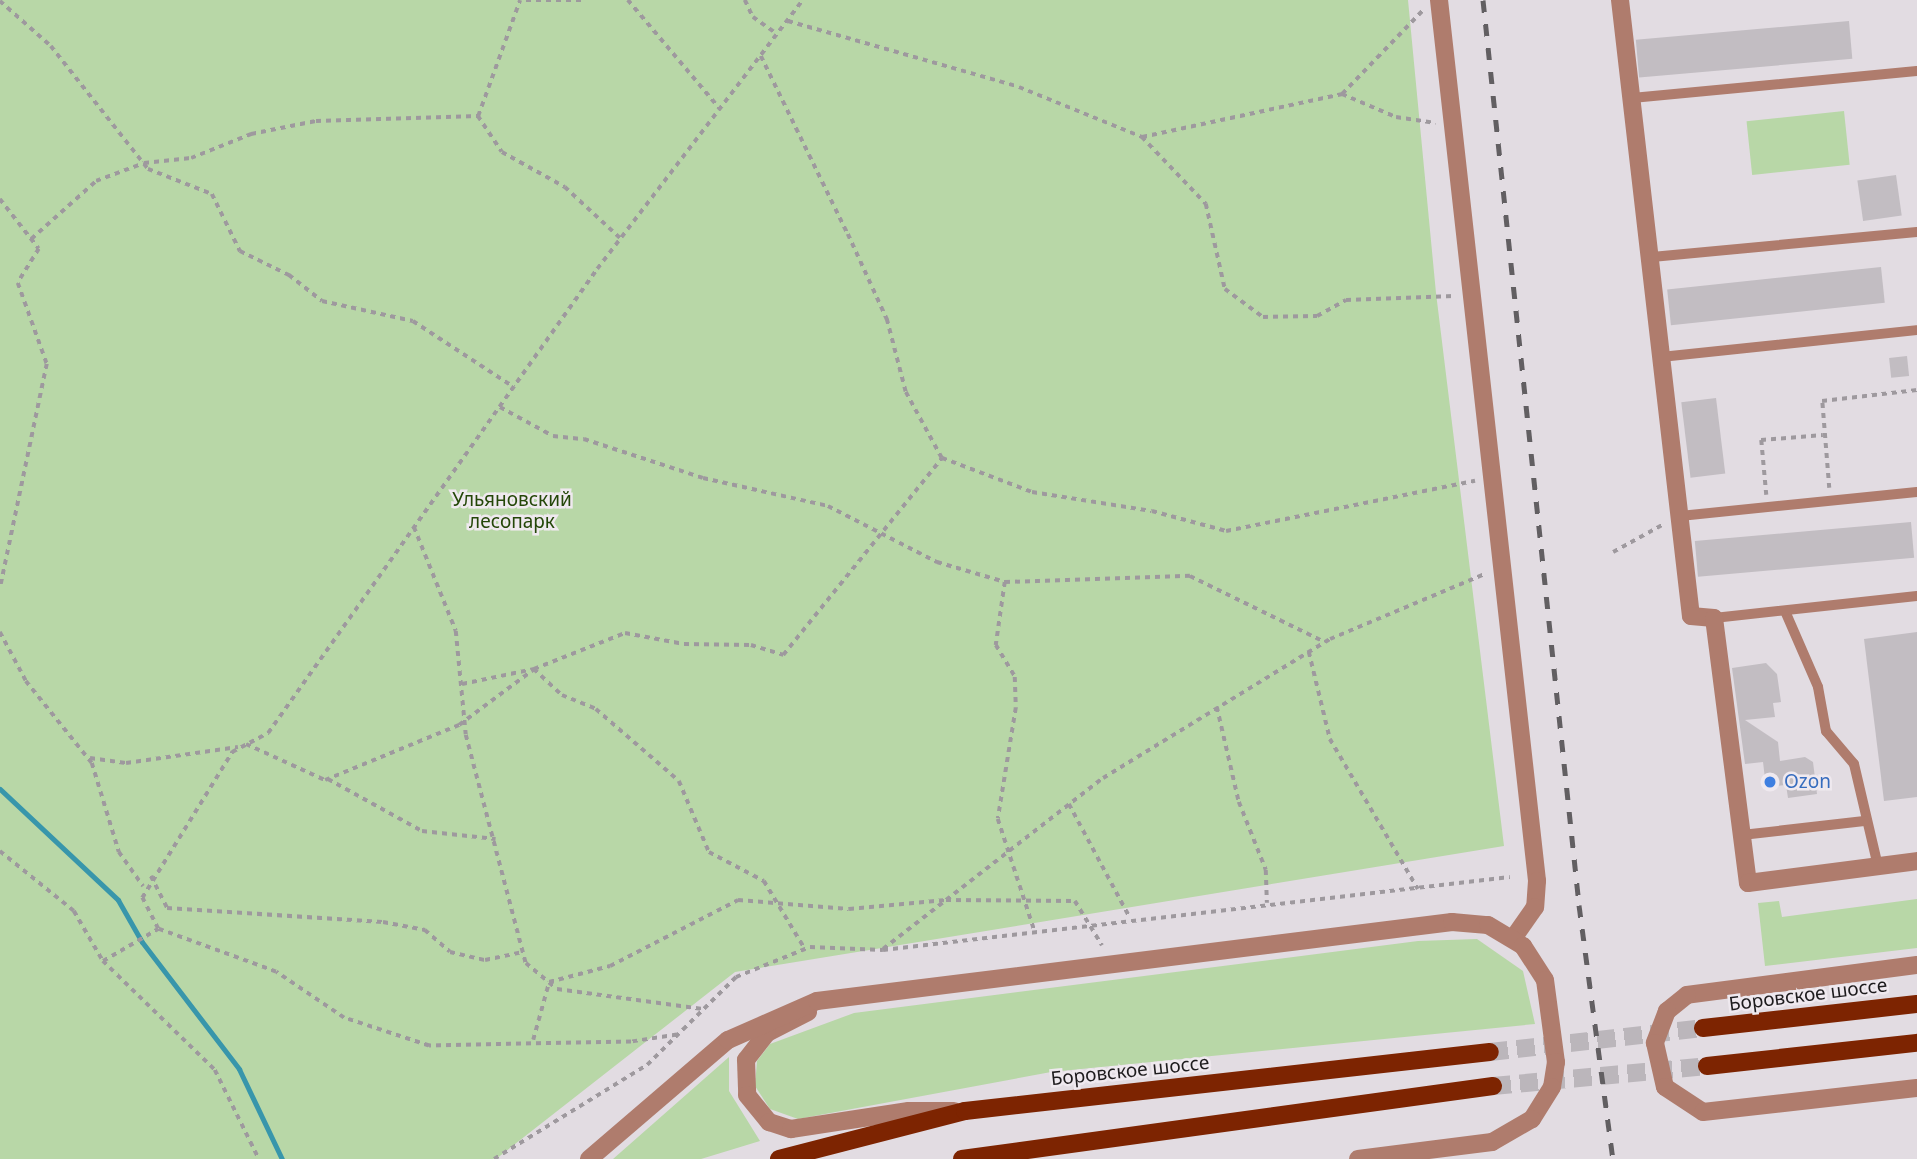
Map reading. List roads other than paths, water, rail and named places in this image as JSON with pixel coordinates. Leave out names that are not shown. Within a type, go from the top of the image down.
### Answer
[{"type":"main road","name":"Боровское шоссе","points":[[1703,1028],[1917,1004]]},
{"type":"main road","points":[[1707,1066],[1917,1043]]},
{"type":"main road","name":"Боровское шоссе","points":[[779,1159],[965,1111],[1490,1052]]},
{"type":"main road","points":[[962,1159],[1493,1086]]},
{"type":"street","points":[[1439,0],[1538,893],[1513,938]]},
{"type":"street","points":[[1620,0],[1652,257],[1691,616],[1714,618],[1748,883],[1917,861]]},
{"type":"street","points":[[589,1159],[728,1040],[792,1008],[844,997],[1452,922],[1478,922],[1513,938],[1545,980],[1556,1062],[1552,1087],[1532,1119],[1514,1133],[1442,1154],[1358,1159]]},
{"type":"street","points":[[1917,965],[1687,995],[1667,1011],[1655,1043],[1665,1087],[1703,1112],[1917,1087]]},
{"type":"street","points":[[844,997],[767,1033],[752,1048],[745,1088],[762,1116],[791,1129],[909,1111],[965,1111]]},
{"type":"lane","points":[[1632,98],[1917,71]]},
{"type":"lane","points":[[1652,257],[1917,232]]},
{"type":"lane","points":[[1661,357],[1917,330]]},
{"type":"lane","points":[[1680,516],[1917,492]]},
{"type":"lane","points":[[1714,618],[1917,596]]},
{"type":"lane","points":[[1785,611],[1818,687],[1826,731],[1854,764],[1864,821],[1878,866]]},
{"type":"lane","points":[[1742,835],[1864,821]]},
{"type":"waterway","points":[[0,789],[118,900],[142,942],[239,1069],[282,1159]]},
{"type":"tunnel","points":[[1490,1052],[1703,1028]]},
{"type":"tunnel","points":[[1493,1086],[1707,1066]]},
{"type":"railway","points":[[1483,0],[1579,905],[1613,1159]]},
{"type":"place","name":"Ozon","points":[[1770,782]]},
{"type":"park label","name":"Ульяновский лесопарк","points":[[512,511]]}]
